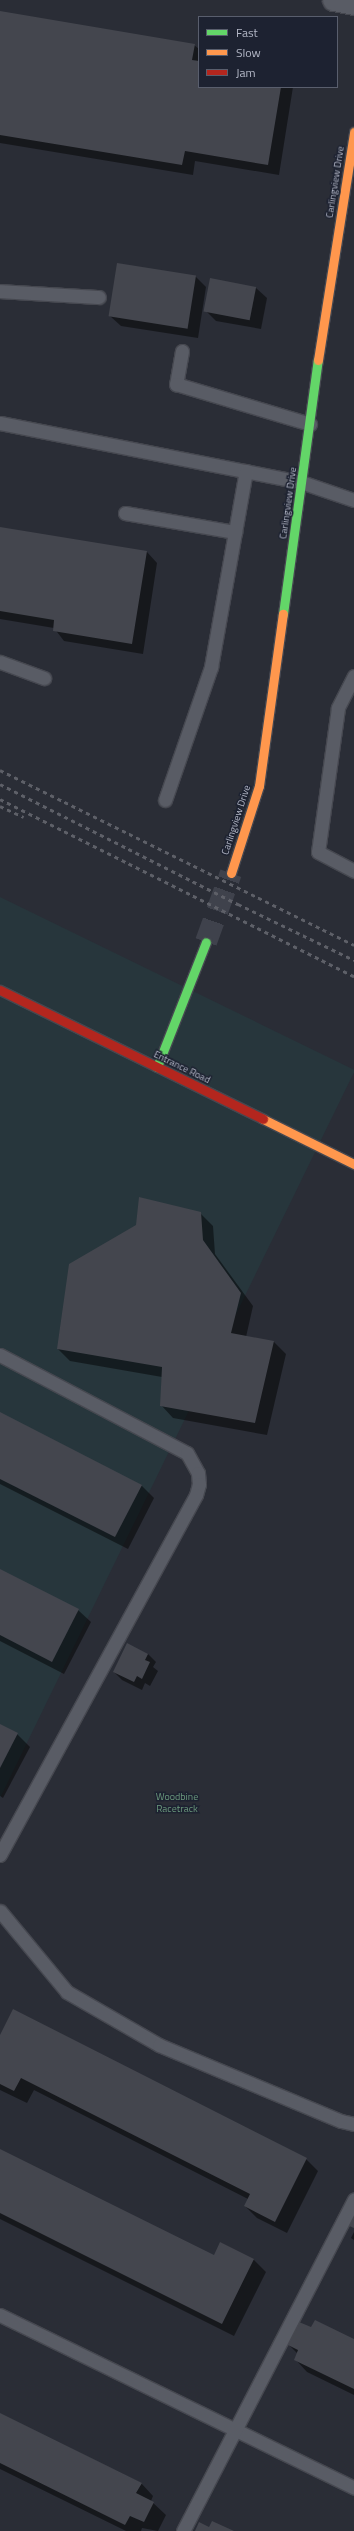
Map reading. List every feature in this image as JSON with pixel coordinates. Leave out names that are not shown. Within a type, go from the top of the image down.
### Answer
[{"type":"street","points":[[334,0],[354,4]]},
{"type":"street","name":"Carlingview Drive","points":[[231,874],[259,786],[310,424],[354,132]]},
{"type":"street","points":[[157,1068],[206,942]]},
{"type":"street","name":"Entrance Road","points":[[0,990],[354,1164]]},
{"type":"lane","points":[[0,291],[99,297]]},
{"type":"lane","points":[[182,351],[176,384],[310,424]]},
{"type":"lane","points":[[0,423],[302,482],[354,500]]},
{"type":"lane","points":[[166,800],[211,667],[246,471]]},
{"type":"lane","points":[[125,513],[235,532]]},
{"type":"lane","points":[[0,662],[44,678]]},
{"type":"lane","points":[[354,676],[338,708],[318,852],[354,871]]},
{"type":"lane","points":[[0,1356],[187,1453],[196,1468],[199,1484],[196,1495],[0,1855]]},
{"type":"lane","points":[[1,1915],[68,1992],[159,2045],[341,2121],[354,2124]]},
{"type":"lane","points":[[183,2531],[354,2199]]},
{"type":"lane","points":[[0,2315],[354,2488]]},
{"type":"green space","points":[[0,897],[354,1070],[354,1072],[0,1798]]},
{"type":"building","points":[[0,11],[195,44],[192,60],[198,61],[198,88],[281,88],[268,165],[185,151],[182,165],[0,135]]},
{"type":"building","points":[[117,263],[196,276],[188,329],[109,316]]},
{"type":"building","points":[[210,278],[256,287],[250,320],[204,311]]},
{"type":"building","points":[[0,527],[147,551],[132,644],[53,631],[54,620],[0,611]]},
{"type":"building","points":[[139,1197],[201,1212],[203,1240],[241,1293],[231,1333],[274,1341],[255,1423],[160,1406],[162,1367],[57,1349],[69,1264],[136,1225]]},
{"type":"building","points":[[0,1412],[142,1485],[115,1537],[0,1479]]},
{"type":"building","points":[[0,1569],[79,1609],[52,1662],[0,1635]]},
{"type":"building","points":[[127,1643],[148,1654],[145,1660],[150,1662],[142,1679],[137,1676],[134,1682],[113,1672]]},
{"type":"building","points":[[0,1724],[18,1733],[0,1768]]},
{"type":"building","points":[[13,2009],[307,2158],[275,2222],[244,2206],[250,2194],[21,2078],[14,2091],[0,2084],[0,2035]]},
{"type":"building","points":[[0,2149],[214,2255],[220,2242],[254,2259],[222,2324],[0,2213]]},
{"type":"building","points":[[354,2211],[354,2228],[347,2225]]},
{"type":"building","points":[[315,2320],[354,2339],[354,2389],[294,2360],[298,2350],[288,2345],[299,2322],[311,2327]]},
{"type":"building","points":[[0,2413],[142,2483],[136,2493],[154,2502],[144,2522],[130,2516],[125,2525],[0,2463]]},
{"type":"building","points":[[212,2521],[234,2531],[195,2531],[199,2522],[209,2527]]},
{"type":"tunnel","points":[[206,942],[231,873]]},
{"type":"railway","points":[[0,770],[354,945]]},
{"type":"railway","points":[[0,784],[238,904],[354,960]]},
{"type":"railway","points":[[0,799],[354,976]]},
{"type":"railway","points":[[0,806],[24,817]]},
{"type":"traffic: fast","points":[[283,614],[318,360]]},
{"type":"traffic: fast","points":[[157,1067],[206,942]]},
{"type":"traffic: slow","points":[[318,360],[354,132]]},
{"type":"traffic: slow","points":[[231,873],[259,786],[283,614]]},
{"type":"traffic: slow","points":[[263,1119],[354,1164]]},
{"type":"traffic: jam","points":[[0,990],[263,1119]]},
{"type":"park label","name":"Woodbine Racetrack","points":[[177,1802]]}]
